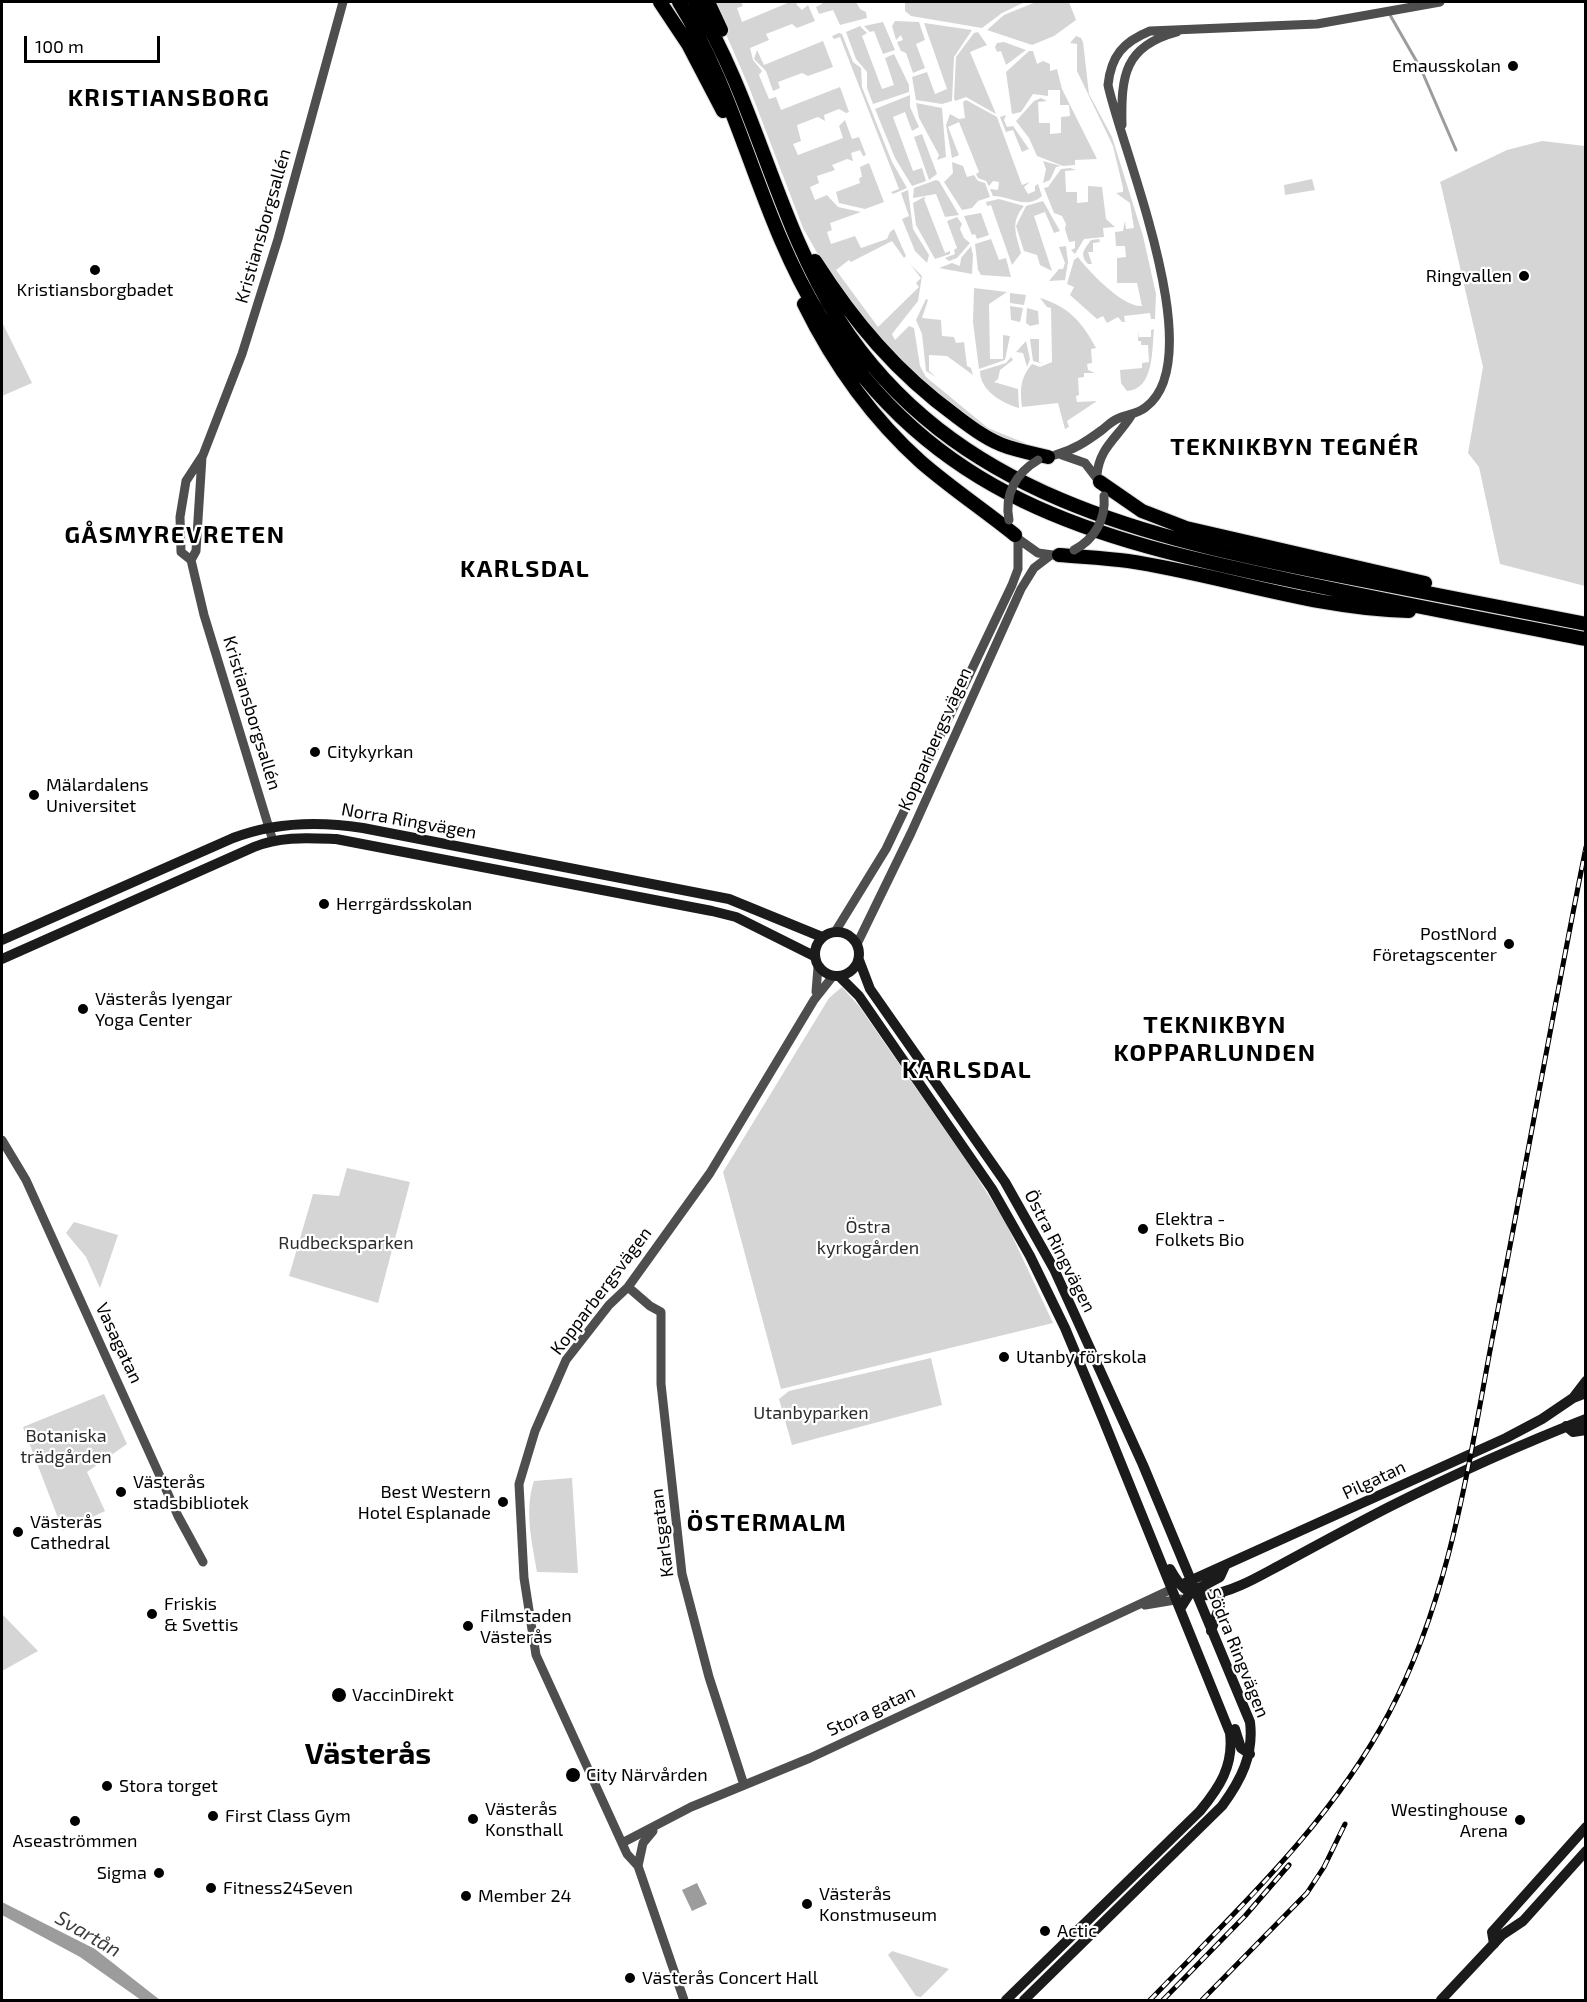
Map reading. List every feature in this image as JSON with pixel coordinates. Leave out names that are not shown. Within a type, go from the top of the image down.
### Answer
[{"type":"highway","points":[[660,2],[688,44],[727,118],[736,123]]},
{"type":"highway","points":[[679,2],[710,60],[798,276],[833,336],[888,407],[921,436],[991,485],[1050,514],[1110,537],[1171,554],[1586,639]]},
{"type":"highway","points":[[695,2],[720,47],[796,238],[840,320],[890,384],[958,442],[1028,485],[1095,514],[1186,543],[1586,624]]},
{"type":"highway","points":[[708,2],[722,31],[720,47]]},
{"type":"highway","points":[[796,238],[810,252],[848,311],[873,342],[920,388],[987,437],[1007,446],[1047,457]]},
{"type":"highway","points":[[798,276],[799,296],[820,337],[850,382],[879,419],[920,461],[1017,537]]},
{"type":"highway","points":[[1100,484],[1142,511],[1186,528],[1446,589],[1469,601]]},
{"type":"highway","points":[[1055,555],[1128,561],[1383,611],[1455,613]]},
{"type":"main road","name":"Norra Ringvägen","points":[[2,940],[233,838],[270,827],[342,825],[738,901],[822,937]]},
{"type":"main road","name":"Norra Ringvägen","points":[[2,959],[177,879],[273,841],[336,839],[712,911],[735,917],[816,962]]},
{"type":"main road","points":[[835,932],[847,934],[857,944],[859,960],[855,968],[837,976],[816,962],[815,947],[822,937],[835,932]]},
{"type":"main road","name":"Östra Ringvägen","points":[[859,960],[870,989],[1005,1182],[1049,1259],[1138,1455],[1184,1564],[1188,1594]]},
{"type":"main road","name":"Östra Ringvägen","points":[[837,976],[859,996],[984,1177],[1025,1246],[1069,1338],[1154,1546],[1188,1594]]},
{"type":"main road","points":[[1573,1398],[1586,1381]]},
{"type":"main road","name":"Pilgatan","points":[[1225,1566],[1506,1438],[1542,1419],[1573,1398],[1586,1394]]},
{"type":"main road","points":[[1586,1411],[1569,1421],[1566,1426],[1573,1432],[1586,1430]]},
{"type":"main road","name":"Pilgatan","points":[[1188,1594],[1220,1592],[1251,1581],[1389,1507],[1484,1461],[1586,1419]]},
{"type":"main road","points":[[1184,1564],[1205,1569],[1225,1566]]},
{"type":"main road","points":[[1188,1594],[1220,1577],[1225,1566]]},
{"type":"main road","points":[[1211,1631],[1220,1605],[1220,1592]]},
{"type":"main road","name":"Södra Ringvägen","points":[[1024,2001],[1198,1830],[1233,1791],[1250,1754],[1250,1722],[1211,1631],[1188,1594]]},
{"type":"main road","name":"Södra Ringvägen","points":[[1006,2001],[1189,1822],[1224,1779],[1231,1742],[1188,1594]]},
{"type":"main road","points":[[1223,1711],[1231,1715],[1240,1746],[1250,1754]]},
{"type":"main road","points":[[1494,1944],[1492,1932],[1586,1827]]},
{"type":"main road","points":[[1502,1935],[1522,1921],[1586,1851]]},
{"type":"main road","points":[[1441,2001],[1502,1935],[1548,1877],[1558,1858]]},
{"type":"main road","points":[[1058,1950],[1068,1958]]},
{"type":"street","name":"Kristiansborgsallén","points":[[273,841],[204,615],[191,560],[181,552],[180,508],[186,481],[203,455],[242,354],[278,239],[343,2]]},
{"type":"street","points":[[1131,416],[1123,430],[1104,448],[1099,457],[1104,512],[1098,529],[1088,541],[1074,550],[1055,555],[1030,549],[1017,537],[1009,520],[1008,504],[1012,486],[1023,471],[1047,457],[1073,451],[1116,419],[1131,416],[1147,407],[1163,384],[1166,372],[1168,314],[1160,260],[1108,85],[1111,64],[1117,52],[1130,41],[1150,31],[1317,24],[1440,2]]},
{"type":"street","points":[[1123,133],[1122,85],[1130,61],[1149,43],[1181,31]]},
{"type":"street","name":"Kristiansborgsallén","points":[[191,560],[196,551],[203,455]]},
{"type":"street","points":[[1047,457],[1079,460],[1100,484]]},
{"type":"street","name":"Kopparbergsvägen","points":[[835,932],[885,849],[1012,585],[1018,569],[1017,537]]},
{"type":"street","name":"Kopparbergsvägen","points":[[857,944],[911,833],[1021,589],[1034,568],[1055,555]]},
{"type":"street","name":"Kopparbergsvägen","points":[[814,1000],[819,984],[816,962]]},
{"type":"street","name":"Kopparbergsvägen","points":[[684,2001],[638,1866],[630,1859],[622,1843],[536,1655],[524,1578],[519,1484],[535,1431],[566,1360],[609,1305],[628,1287],[710,1173],[814,1000],[837,976]]},
{"type":"street","name":"Vasagatan","points":[[2,1140],[26,1180],[178,1516],[203,1562]]},
{"type":"street","name":"Karlsgatan","points":[[628,1287],[650,1306],[661,1312],[661,1384],[682,1574],[709,1677],[744,1785]]},
{"type":"street","name":"Stora gatan","points":[[622,1843],[691,1807],[810,1758],[1133,1607],[1188,1594]]},
{"type":"street","points":[[1189,1822],[1198,1830]]},
{"type":"street","points":[[638,1866],[646,1838],[663,1823]]},
{"type":"green space","points":[[712,2],[741,2],[743,6],[737,8],[742,22],[790,2],[799,2],[796,4],[802,10],[808,5],[815,21],[797,28],[792,24],[766,34],[769,40],[750,48],[753,60],[762,71],[759,75],[769,99],[776,97],[781,110],[840,87],[849,112],[846,113],[839,109],[824,115],[825,121],[818,117],[797,125],[801,141],[793,144],[798,155],[843,138],[839,126],[845,120],[852,139],[859,137],[866,155],[863,156],[860,150],[851,153],[853,161],[847,159],[832,165],[835,170],[817,176],[819,183],[810,187],[815,200],[827,195],[838,207],[861,212],[830,223],[832,230],[827,232],[831,244],[855,236],[861,248],[887,239],[894,229],[906,256],[904,258],[892,241],[851,262],[849,260],[836,270],[878,327],[919,287],[916,283],[921,278],[910,264],[922,276],[918,301],[892,334],[895,340],[909,326],[914,328],[920,366],[926,377],[988,428],[1025,443],[1027,448],[1005,441],[959,414],[889,355],[828,272],[803,228],[749,87]]},
{"type":"green space","points":[[821,2],[856,2],[860,9],[866,12],[867,18],[840,25],[833,10],[819,14],[816,7],[822,4]]},
{"type":"green space","points":[[905,2],[1025,2],[1002,13],[982,28],[911,16],[905,11]]},
{"type":"green space","points":[[1036,2],[1069,2],[1076,20],[1054,36],[1032,45],[987,30],[1004,15]]},
{"type":"green space","points":[[895,21],[919,22],[925,40],[916,44],[925,68],[913,73],[906,53],[901,51],[897,42],[903,40],[901,35],[896,40],[892,26]]},
{"type":"green space","points":[[883,22],[895,50],[883,54],[874,31],[870,32],[864,26]]},
{"type":"green space","points":[[924,23],[972,30],[954,57],[952,101],[942,104],[916,100],[912,77],[927,72],[935,94],[947,89]]},
{"type":"green space","points":[[860,26],[867,33],[862,36],[882,89],[894,85],[885,58],[894,54],[909,85],[909,92],[873,104],[867,88],[867,72],[856,59],[846,32]]},
{"type":"green space","points":[[978,32],[987,45],[970,52],[996,114],[966,97],[955,101],[954,98],[956,57],[974,33]]},
{"type":"green space","points":[[842,34],[853,62],[861,68],[862,87],[892,162],[907,188],[893,194],[891,192],[899,189],[840,37],[834,39],[832,36]]},
{"type":"green space","points":[[1076,36],[1083,42],[1089,94],[1112,137],[1143,236],[1156,294],[1155,319],[1151,319],[1150,313],[1124,316],[1125,322],[1118,317],[1107,323],[1103,316],[1097,319],[1070,295],[1074,287],[1067,284],[1074,260],[1078,257],[1098,280],[1117,295],[1135,305],[1142,306],[1137,283],[1117,283],[1117,258],[1126,257],[1125,246],[1116,246],[1115,232],[1123,231],[1125,221],[1126,229],[1134,228],[1130,203],[1116,193],[1123,192],[1123,188],[1113,146],[1077,71],[1077,44],[1070,43]]},
{"type":"green space","points":[[823,41],[833,67],[808,76],[802,73],[778,82],[780,88],[773,91],[766,71],[754,59],[757,50],[764,65]]},
{"type":"green space","points":[[1004,42],[1026,50],[1006,65],[1001,51],[997,52],[995,47],[997,43]]},
{"type":"green space","points":[[1029,51],[1033,51],[1037,64],[1043,61],[1050,64],[1050,71],[1057,69],[1062,89],[1097,159],[1075,160],[1075,165],[1063,166],[1037,156],[1029,138],[1016,121],[1034,101],[1041,98],[1047,101],[1038,102],[1039,123],[1050,123],[1050,134],[1061,133],[1061,117],[1070,116],[1069,105],[1060,105],[1060,90],[1048,90],[1048,96],[1033,94],[1021,112],[1012,114],[1006,72]]},
{"type":"green space","points":[[910,95],[910,107],[919,127],[912,131],[905,112],[893,117],[913,171],[922,168],[926,181],[912,186],[895,158],[875,109]]},
{"type":"green space","points":[[966,100],[997,117],[1022,185],[1030,182],[1024,187],[1028,194],[1035,191],[1035,186],[1038,184],[1042,196],[1030,202],[1024,202],[993,196],[990,189],[998,190],[999,182],[993,181],[989,186],[986,181],[978,178],[976,174],[979,172],[959,122],[948,127],[959,155],[952,158],[946,125],[950,114],[959,119],[965,118],[963,102]]},
{"type":"green space","points":[[916,103],[942,108],[946,157],[937,160],[939,155],[919,118]]},
{"type":"green space","points":[[1006,115],[1004,120],[1007,127],[1013,126],[1029,149],[1022,152],[1013,130],[1006,132],[1000,117]]},
{"type":"green space","points":[[922,134],[937,174],[929,180],[914,137]]},
{"type":"green space","name":"Ringvallen","points":[[1542,141],[1585,146],[1585,586],[1500,564],[1479,467],[1468,453],[1483,367],[1440,182],[1507,150]]},
{"type":"green space","points":[[1043,161],[1061,166],[1056,167],[1050,180],[1043,183],[1046,169]]},
{"type":"green space","points":[[952,162],[963,166],[967,177],[974,175],[978,181],[985,183],[990,197],[978,201],[972,208],[962,210],[944,182],[953,173]]},
{"type":"green space","points":[[869,163],[884,202],[865,209],[839,203],[836,192],[860,183],[859,178],[862,177],[860,167]]},
{"type":"green space","points":[[1061,169],[1076,170],[1065,171],[1066,192],[1077,192],[1077,203],[1088,202],[1088,186],[1102,187],[1106,219],[1115,227],[1103,228],[1104,237],[1084,239],[1075,254],[1071,250],[1075,248],[1075,241],[1069,242],[1065,229],[1066,224],[1062,216],[1054,213],[1044,188],[1048,187]]},
{"type":"green space","points":[[1312,179],[1315,190],[1285,195],[1284,185]]},
{"type":"green space","points":[[939,181],[959,215],[945,217],[936,194],[913,198],[914,188]]},
{"type":"green space","points":[[908,190],[913,229],[929,255],[927,263],[915,251],[902,219],[909,216],[901,193]]},
{"type":"green space","points":[[924,197],[945,253],[950,251],[950,254],[935,259],[916,225],[913,203]]},
{"type":"green space","points":[[999,199],[1024,206],[1016,223],[1016,234],[1021,253],[1012,265],[991,205],[987,206],[986,202]]},
{"type":"green space","points":[[1043,201],[1060,231],[1054,233],[1045,212],[1034,216],[1052,271],[1040,265],[1037,255],[1024,251],[1016,226],[1026,206]]},
{"type":"green space","points":[[981,213],[989,235],[977,239],[975,234],[972,235],[964,216]]},
{"type":"green space","points":[[957,217],[962,224],[960,229],[964,238],[970,243],[957,258],[949,261],[945,258],[955,254],[954,250],[957,248],[947,221]]},
{"type":"green space","points":[[991,239],[999,260],[1006,258],[1011,277],[981,275],[978,270],[975,244]]},
{"type":"green space","points":[[1099,239],[1100,242],[1093,243],[1093,252],[1088,252],[1092,264],[1088,264],[1083,255],[1085,249],[1091,240]]},
{"type":"green space","points":[[971,246],[972,274],[939,268],[952,263],[960,266],[961,258]]},
{"type":"green space","points":[[1066,246],[1068,262],[1065,280],[1049,281],[1059,269],[1063,269],[1065,263],[1059,247]]},
{"type":"green space","points":[[974,288],[1007,292],[989,304],[990,359],[1003,359],[1003,335],[1010,336],[1005,360],[979,369],[973,322]]},
{"type":"green space","points":[[1010,293],[1026,295],[1024,305],[1010,303]]},
{"type":"green space","points":[[1040,298],[1059,306],[1074,317],[1096,348],[1091,349],[1092,363],[1087,364],[1088,370],[1095,373],[1084,373],[1084,377],[1078,378],[1079,395],[1076,396],[1077,402],[1097,401],[1067,421],[1069,427],[1065,429],[1058,403],[1022,407],[1022,384],[1028,369],[1032,364],[1040,367],[1052,362],[1051,308],[1047,307]]},
{"type":"green space","points":[[926,299],[928,300],[922,318],[941,320],[942,336],[954,337],[956,343],[964,342],[967,366],[971,368],[973,375],[947,356],[929,355],[929,371],[936,377],[926,371],[922,334],[916,320]]},
{"type":"green space","points":[[1010,306],[1023,308],[1020,322],[1011,320]]},
{"type":"green space","points":[[1027,308],[1038,311],[1039,324],[1030,326],[1026,323]]},
{"type":"green space","points":[[2,322],[32,383],[2,396]]},
{"type":"green space","points":[[1154,329],[1152,357],[1147,376],[1136,389],[1127,391],[1121,383],[1120,370],[1142,368],[1142,363],[1149,362],[1148,345],[1141,345],[1141,341],[1138,341],[1139,330],[1139,337],[1151,337],[1151,330]]},
{"type":"green space","points":[[1030,339],[1039,339],[1039,362],[1044,364],[1033,361]]},
{"type":"green space","points":[[1026,341],[1030,359],[1027,367],[1023,353],[1016,352]]},
{"type":"green space","points":[[1011,357],[1013,360],[1000,370],[998,379],[994,382],[1018,389],[1019,408],[993,395],[981,378],[980,371],[1006,363]]},
{"type":"green space","name":"Östra kyrkogården","points":[[842,987],[859,1006],[970,1166],[1006,1223],[1053,1323],[781,1389],[723,1172],[829,998]]},
{"type":"green space","name":"Rudbecksparken","points":[[347,1168],[410,1182],[378,1303],[289,1276],[313,1194],[339,1196]]},
{"type":"green space","points":[[74,1222],[118,1235],[100,1288],[86,1257],[66,1233]]},
{"type":"green space","name":"Utanbyparken","points":[[931,1358],[942,1405],[792,1445],[779,1399],[789,1391]]},
{"type":"green space","name":"Botaniska trädgården","points":[[104,1394],[127,1444],[87,1472],[105,1511],[63,1531],[23,1427]]},
{"type":"green space","points":[[572,1478],[578,1573],[537,1572],[529,1515],[534,1481]]},
{"type":"green space","points":[[2,1614],[38,1651],[2,1671]]},
{"type":"green space","points":[[892,1951],[949,1969],[921,1997],[916,1996],[888,1955]]},
{"type":"shaded area","points":[[697,1883],[707,1904],[692,1911],[682,1890]]},
{"type":"shaded area","points":[[2,1902],[95,1949],[160,2000],[141,2000],[80,1957],[2,1915]]},
{"type":"waterway","points":[[1390,15],[1421,69],[1456,150]]},
{"type":"railway","points":[[1150,2000],[1248,1899],[1311,1829],[1366,1753],[1389,1713],[1410,1669],[1442,1577],[1465,1483],[1586,847]]},
{"type":"railway","points":[[1202,2000],[1307,1893],[1324,1867],[1345,1824]]},
{"type":"railway","points":[[1163,2000],[1245,1916],[1289,1865]]},
{"type":"place","name":"Emausskolan","points":[[1513,66]]},
{"type":"place","name":"Kristiansborgbadet","points":[[95,270]]},
{"type":"place","name":"Ringvallen","points":[[1524,276]]},
{"type":"place","name":"Citykyrkan","points":[[315,752]]},
{"type":"place","name":"Mälardalens Universitet","points":[[34,795]]},
{"type":"place","name":"Herrgärdsskolan","points":[[324,904]]},
{"type":"place","name":"PostNord Företagscenter","points":[[1509,944]]},
{"type":"place","name":"Västerås Iyengar Yoga Center","points":[[83,1009]]},
{"type":"place","name":"Elektra - Folkets Bio","points":[[1143,1229]]},
{"type":"place","name":"Utanby förskola","points":[[1004,1357]]},
{"type":"place","name":"Västerås stadsbibliotek","points":[[121,1492]]},
{"type":"place","name":"Best Western Hotel Esplanade","points":[[503,1502]]},
{"type":"place","name":"Västerås Cathedral","points":[[18,1532]]},
{"type":"place","name":"Friskis & Svettis","points":[[152,1614]]},
{"type":"place","name":"Filmstaden Västerås","points":[[468,1626]]},
{"type":"place","name":"VaccinDirekt","points":[[339,1695]]},
{"type":"place","name":"City Närvården","points":[[573,1775]]},
{"type":"place","name":"Stora torget","points":[[107,1786]]},
{"type":"place","name":"First Class Gym","points":[[213,1816]]},
{"type":"place","name":"Västerås Konsthall","points":[[473,1819]]},
{"type":"place","name":"Westinghouse Arena","points":[[1520,1820]]},
{"type":"place","name":"Aseaströmmen","points":[[75,1821]]},
{"type":"place","name":"Sigma","points":[[159,1873]]},
{"type":"place","name":"Fitness24Seven","points":[[211,1888]]},
{"type":"place","name":"Member 24","points":[[466,1896]]},
{"type":"place","name":"Västerås Konstmuseum","points":[[807,1904]]},
{"type":"place","name":"Actic","points":[[1045,1931]]},
{"type":"place","name":"Västerås Concert Hall","points":[[630,1978]]},
{"type":"district","name":"KRISTIANSBORG","points":[[169,98]]},
{"type":"district","name":"TEKNIKBYN TEGNÉR","points":[[1295,447]]},
{"type":"district","name":"GÅSMYREVRETEN","points":[[175,535]]},
{"type":"district","name":"KARLSDAL","points":[[525,569]]},
{"type":"district","name":"TEKNIKBYN KOPPARLUNDEN","points":[[1215,1039]]},
{"type":"district","name":"KARLSDAL","points":[[967,1070]]},
{"type":"district","name":"ÖSTERMALM","points":[[767,1523]]},
{"type":"district","name":"Västerås","points":[[368,1754]]},
{"type":"water label","name":"Svartån","points":[[88,1934]]}]
